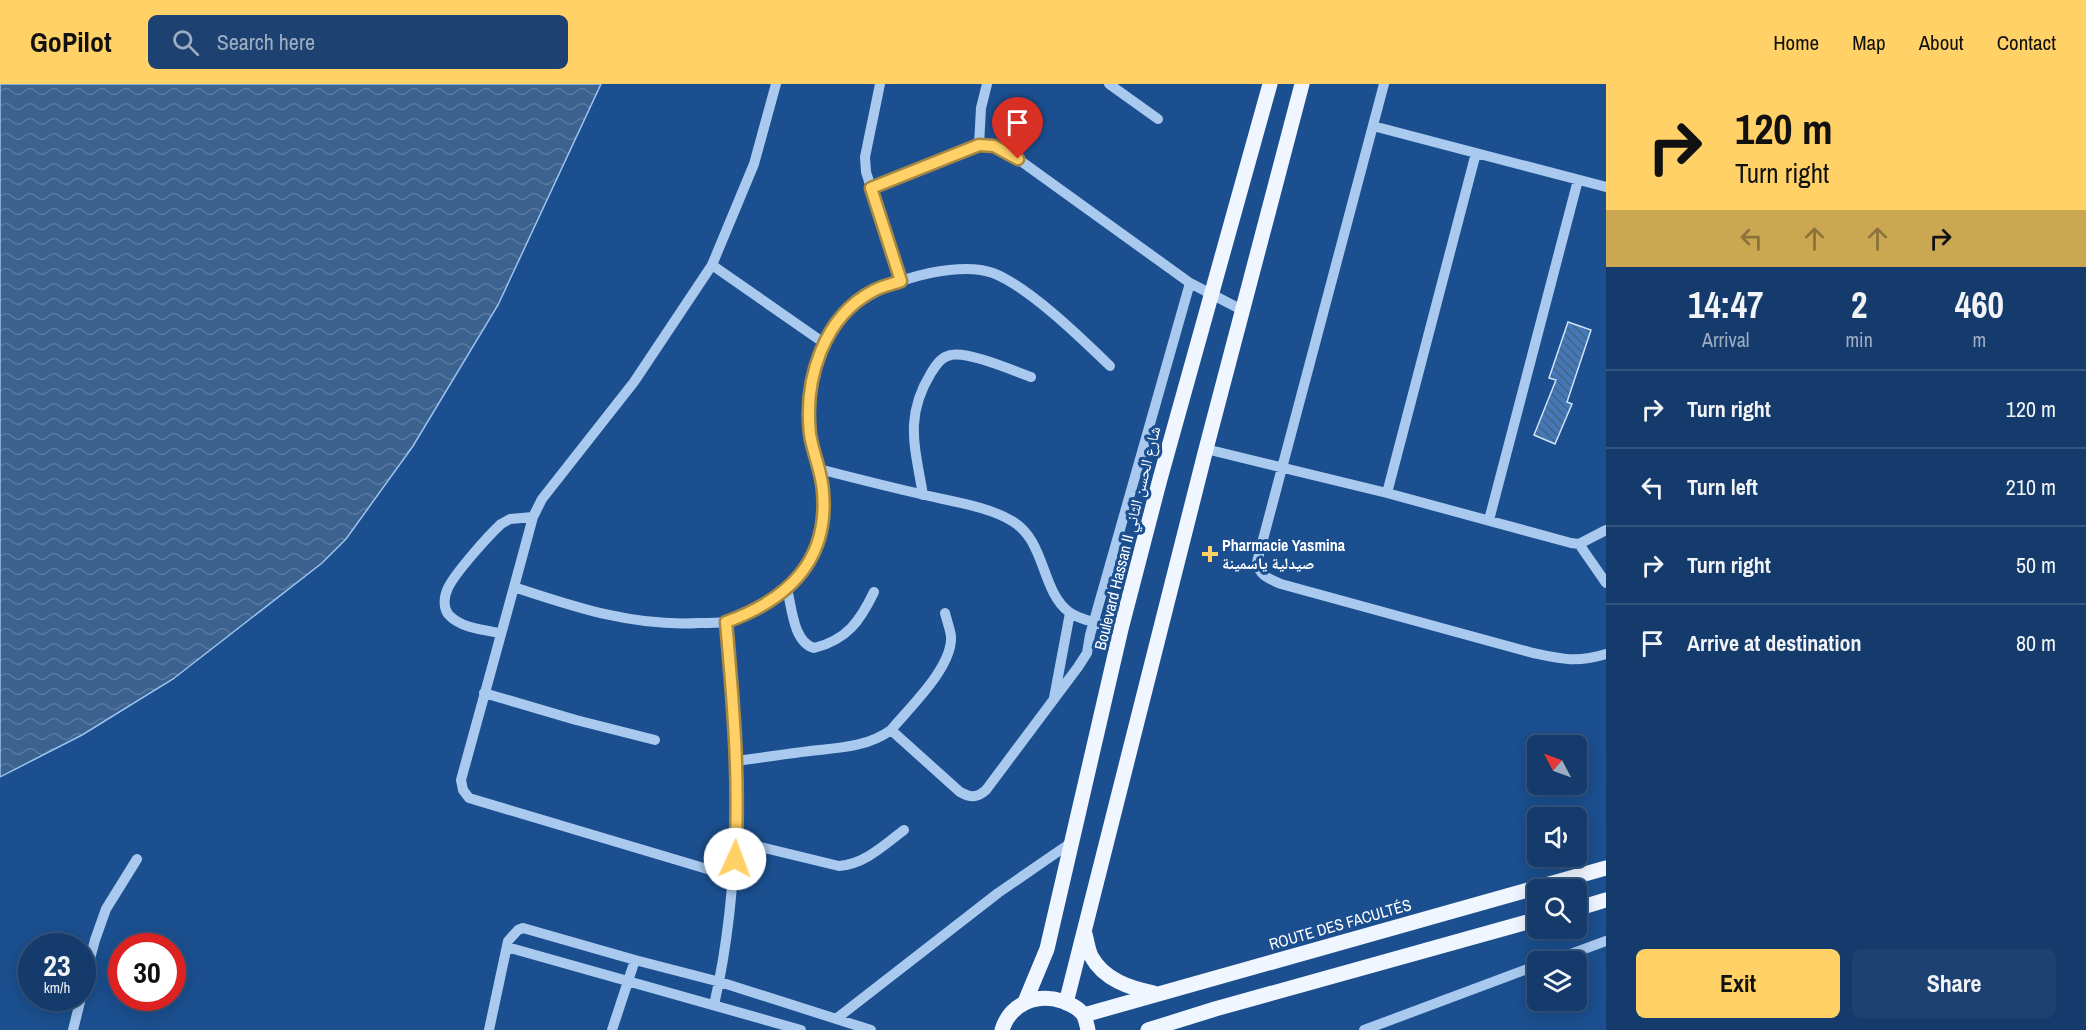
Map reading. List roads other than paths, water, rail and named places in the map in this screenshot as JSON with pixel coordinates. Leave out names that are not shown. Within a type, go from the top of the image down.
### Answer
[{"type":"main road","name":"Boulevard Hassan II شارع الحسن الثاني","points":[[1002,1030],[1013,1011],[1025,1002],[1047,949],[1121,629],[1170,438],[1269,84]]},
{"type":"main road","points":[[1066,1002],[1206,449],[1302,84]]},
{"type":"main road","name":"ROUTE DES FACULTÉS","points":[[1086,1023],[1157,994],[1606,868]]},
{"type":"main road","points":[[1587,906],[1606,900]]},
{"type":"main road","points":[[1148,1030],[1215,1009],[1527,922]]},
{"type":"main road","points":[[1085,933],[1091,956],[1104,973],[1117,982],[1134,989],[1157,994]]},
{"type":"main road","points":[[1025,1002],[1038,998],[1066,1002],[1073,1005],[1086,1023]]},
{"type":"street","points":[[734,878],[469,798],[463,790],[461,780],[533,517],[542,499],[556,480],[634,382],[712,265],[754,164],[776,84]]},
{"type":"street","points":[[880,84],[865,157],[866,172],[901,281]]},
{"type":"street","points":[[979,145],[981,108],[987,84]]},
{"type":"street","points":[[1109,84],[1158,119]]},
{"type":"street","points":[[1384,84],[1281,466],[1257,562],[1258,569],[1268,578],[1281,584],[1565,660],[1590,659],[1606,654]]},
{"type":"street","points":[[1374,126],[1606,188]]},
{"type":"street","points":[[871,188],[979,145],[994,146],[1018,159],[1190,283],[1242,309]]},
{"type":"street","points":[[1387,493],[1476,153]]},
{"type":"street","points":[[1489,520],[1578,180]]},
{"type":"street","points":[[712,265],[824,343]]},
{"type":"street","points":[[514,587],[617,618],[679,624],[726,622],[771,602],[788,589],[812,557],[823,517],[823,492],[811,436],[808,405],[812,376],[824,343],[837,323],[856,302],[875,290],[944,271],[990,272],[1020,288],[1092,348],[1110,366]]},
{"type":"street","points":[[891,730],[960,792],[974,797],[986,790],[1087,653],[1190,283]]},
{"type":"street","points":[[923,495],[913,416],[926,382],[938,362],[943,357],[956,354],[1031,377]]},
{"type":"street","points":[[1206,449],[1281,466],[1579,544],[1606,583]]},
{"type":"street","points":[[819,469],[972,506],[1014,522],[1030,539],[1040,555],[1055,594],[1070,613],[1121,629]]},
{"type":"street","points":[[500,633],[456,621],[447,613],[444,603],[447,590],[454,578],[501,524],[510,519],[533,517]]},
{"type":"street","points":[[1579,544],[1606,530]]},
{"type":"street","points":[[788,589],[798,632],[803,643],[814,648],[840,637],[853,628],[874,592]]},
{"type":"street","points":[[735,761],[868,743],[891,730],[944,666],[949,653],[951,637],[945,613]]},
{"type":"street","points":[[1053,701],[1070,613]]},
{"type":"street","points":[[714,1005],[720,982],[734,878],[736,841],[732,690],[726,622]]},
{"type":"street","points":[[484,693],[655,740]]},
{"type":"street","points":[[736,841],[839,866],[851,865],[864,860],[904,830]]},
{"type":"street","points":[[836,1019],[998,893],[1072,842]]},
{"type":"street","points":[[96,937],[106,909],[136,859]]},
{"type":"street","points":[[489,1030],[507,947],[513,934],[523,928],[720,982],[871,1030]]},
{"type":"street","points":[[1579,951],[1606,941]]},
{"type":"street","points":[[507,947],[799,1030]]},
{"type":"street","points":[[612,1030],[635,960]]},
{"type":"street","points":[[1364,1030],[1527,970]]},
{"type":"street","points":[[73,1030],[78,1011]]},
{"type":"water","points":[[0,84],[601,84],[498,305],[413,446],[346,539],[322,563],[173,679],[82,735],[0,777]]},
{"type":"place","name":"Pharmacie Yasmina صيدلية ياسمينة","points":[[1210,554]]}]
